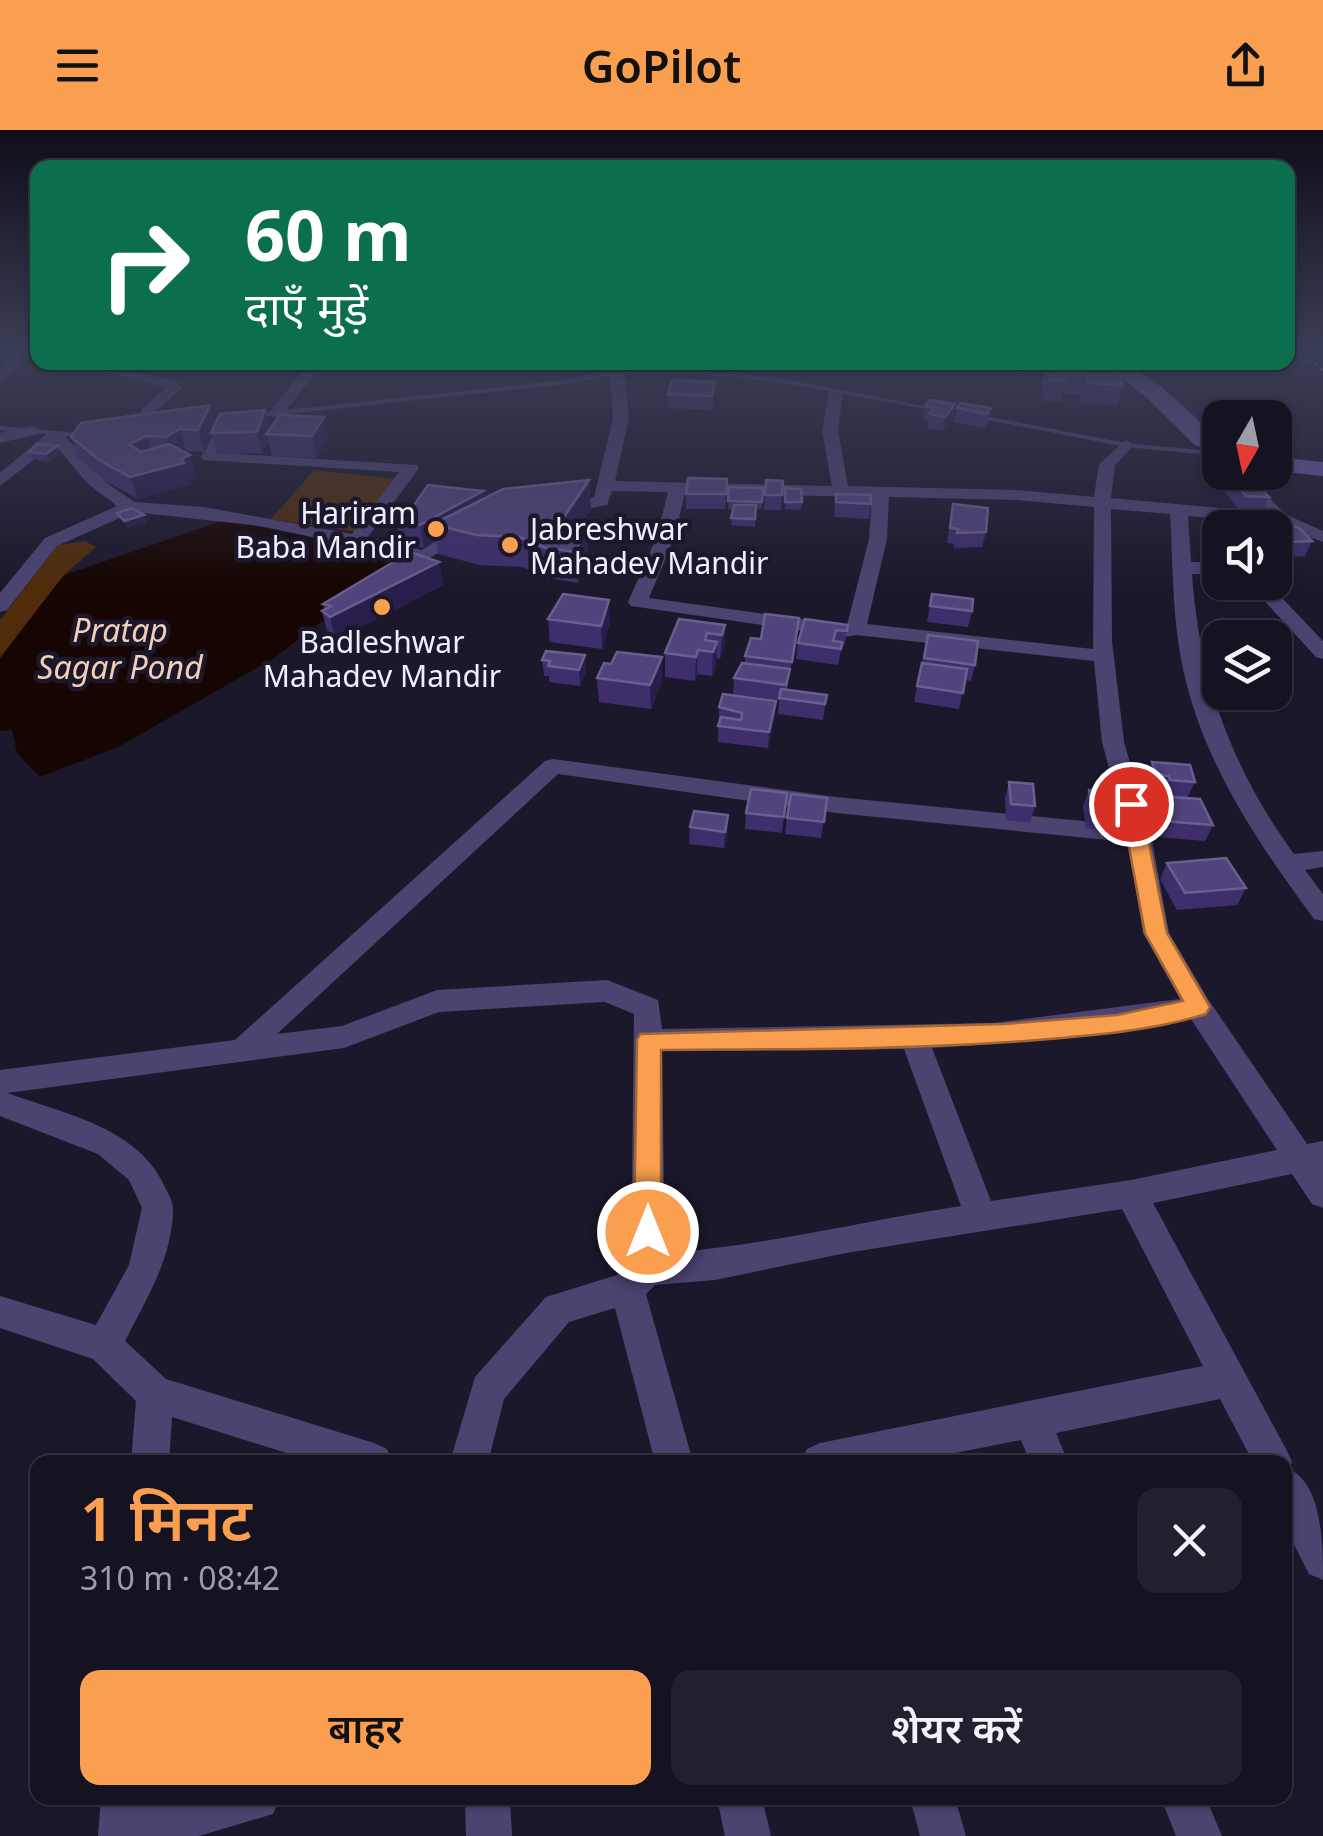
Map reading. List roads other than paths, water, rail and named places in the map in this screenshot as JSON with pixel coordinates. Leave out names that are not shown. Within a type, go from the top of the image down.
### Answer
[{"type":"main road","points":[[1292,463],[1323,466]]},
{"type":"street","points":[[224,430],[209,457],[411,468],[358,540]]},
{"type":"street","points":[[526,512],[582,508],[602,501],[617,430]]},
{"type":"street","points":[[830,430],[841,492]]},
{"type":"street","points":[[1,437],[32,431]]},
{"type":"street","points":[[0,481],[55,435],[106,490],[131,506]]},
{"type":"street","points":[[1126,445],[1107,464],[1102,502],[1104,656],[1113,742],[1140,835],[1156,933],[1198,1007],[1311,1156],[1323,1194]]},
{"type":"street","points":[[606,486],[880,491],[1102,502],[1202,514]]},
{"type":"street","points":[[678,487],[666,536],[638,602],[844,631],[856,629],[1104,656]]},
{"type":"street","points":[[1251,490],[1272,510]]},
{"type":"street","points":[[856,629],[878,539],[880,491]]},
{"type":"street","points":[[0,606],[51,542],[131,506],[193,510],[425,556],[480,522]]},
{"type":"street","points":[[1180,513],[1193,668],[1199,685],[1239,789],[1286,864],[1323,912]]},
{"type":"street","points":[[1292,524],[1323,537]]},
{"type":"street","points":[[1183,568],[1202,568]]},
{"type":"street","points":[[1273,600],[1323,653]]},
{"type":"street","points":[[243,1050],[400,900],[492,824],[553,766],[875,810],[1140,835]]},
{"type":"street","points":[[1286,864],[1323,859]]},
{"type":"street","points":[[0,1082],[344,1037],[437,1001],[607,991],[648,1008],[637,1279],[673,1455]]},
{"type":"street","points":[[649,1040],[914,1038],[1117,1024],[1198,1007]]},
{"type":"street","points":[[914,1038],[982,1218]]},
{"type":"street","points":[[0,1103],[109,1144],[141,1171],[158,1208],[145,1268],[104,1345]]},
{"type":"street","points":[[471,1455],[488,1390],[558,1310],[637,1279],[846,1238],[1131,1194],[1311,1156]]},
{"type":"street","points":[[1131,1194],[1269,1455]]},
{"type":"street","points":[[0,1312],[104,1345],[155,1394],[351,1455]]},
{"type":"street","points":[[855,1455],[1230,1379]]},
{"type":"street","points":[[151,1455],[155,1394]]},
{"type":"street","points":[[1032,1420],[1046,1455]]},
{"type":"street","points":[[1292,1500],[1323,1560]]},
{"type":"street","points":[[122,1823],[219,1805]]},
{"type":"street","points":[[488,1805],[489,1836]]},
{"type":"street","points":[[741,1805],[748,1836]]},
{"type":"street","points":[[934,1805],[943,1836]]},
{"type":"street","points":[[1187,1805],[1199,1836]]},
{"type":"lane","points":[[121,434],[147,430]]},
{"type":"lane","points":[[1053,430],[1126,445],[1202,448]]},
{"type":"lane","points":[[32,431],[104,436]]},
{"type":"water","name":"Pratap Sagar Pond","points":[[225,520],[409,556],[274,658],[118,747],[40,777],[17,753],[12,730],[0,731],[0,658],[64,575]]},
{"type":"place","name":"Hariram Baba Mandir","points":[[436,529]]},
{"type":"place","name":"Jabreshwar Mahadev Mandir","points":[[510,545]]},
{"type":"place","name":"Badleshwar Mahadev Mandir","points":[[382,607]]}]
